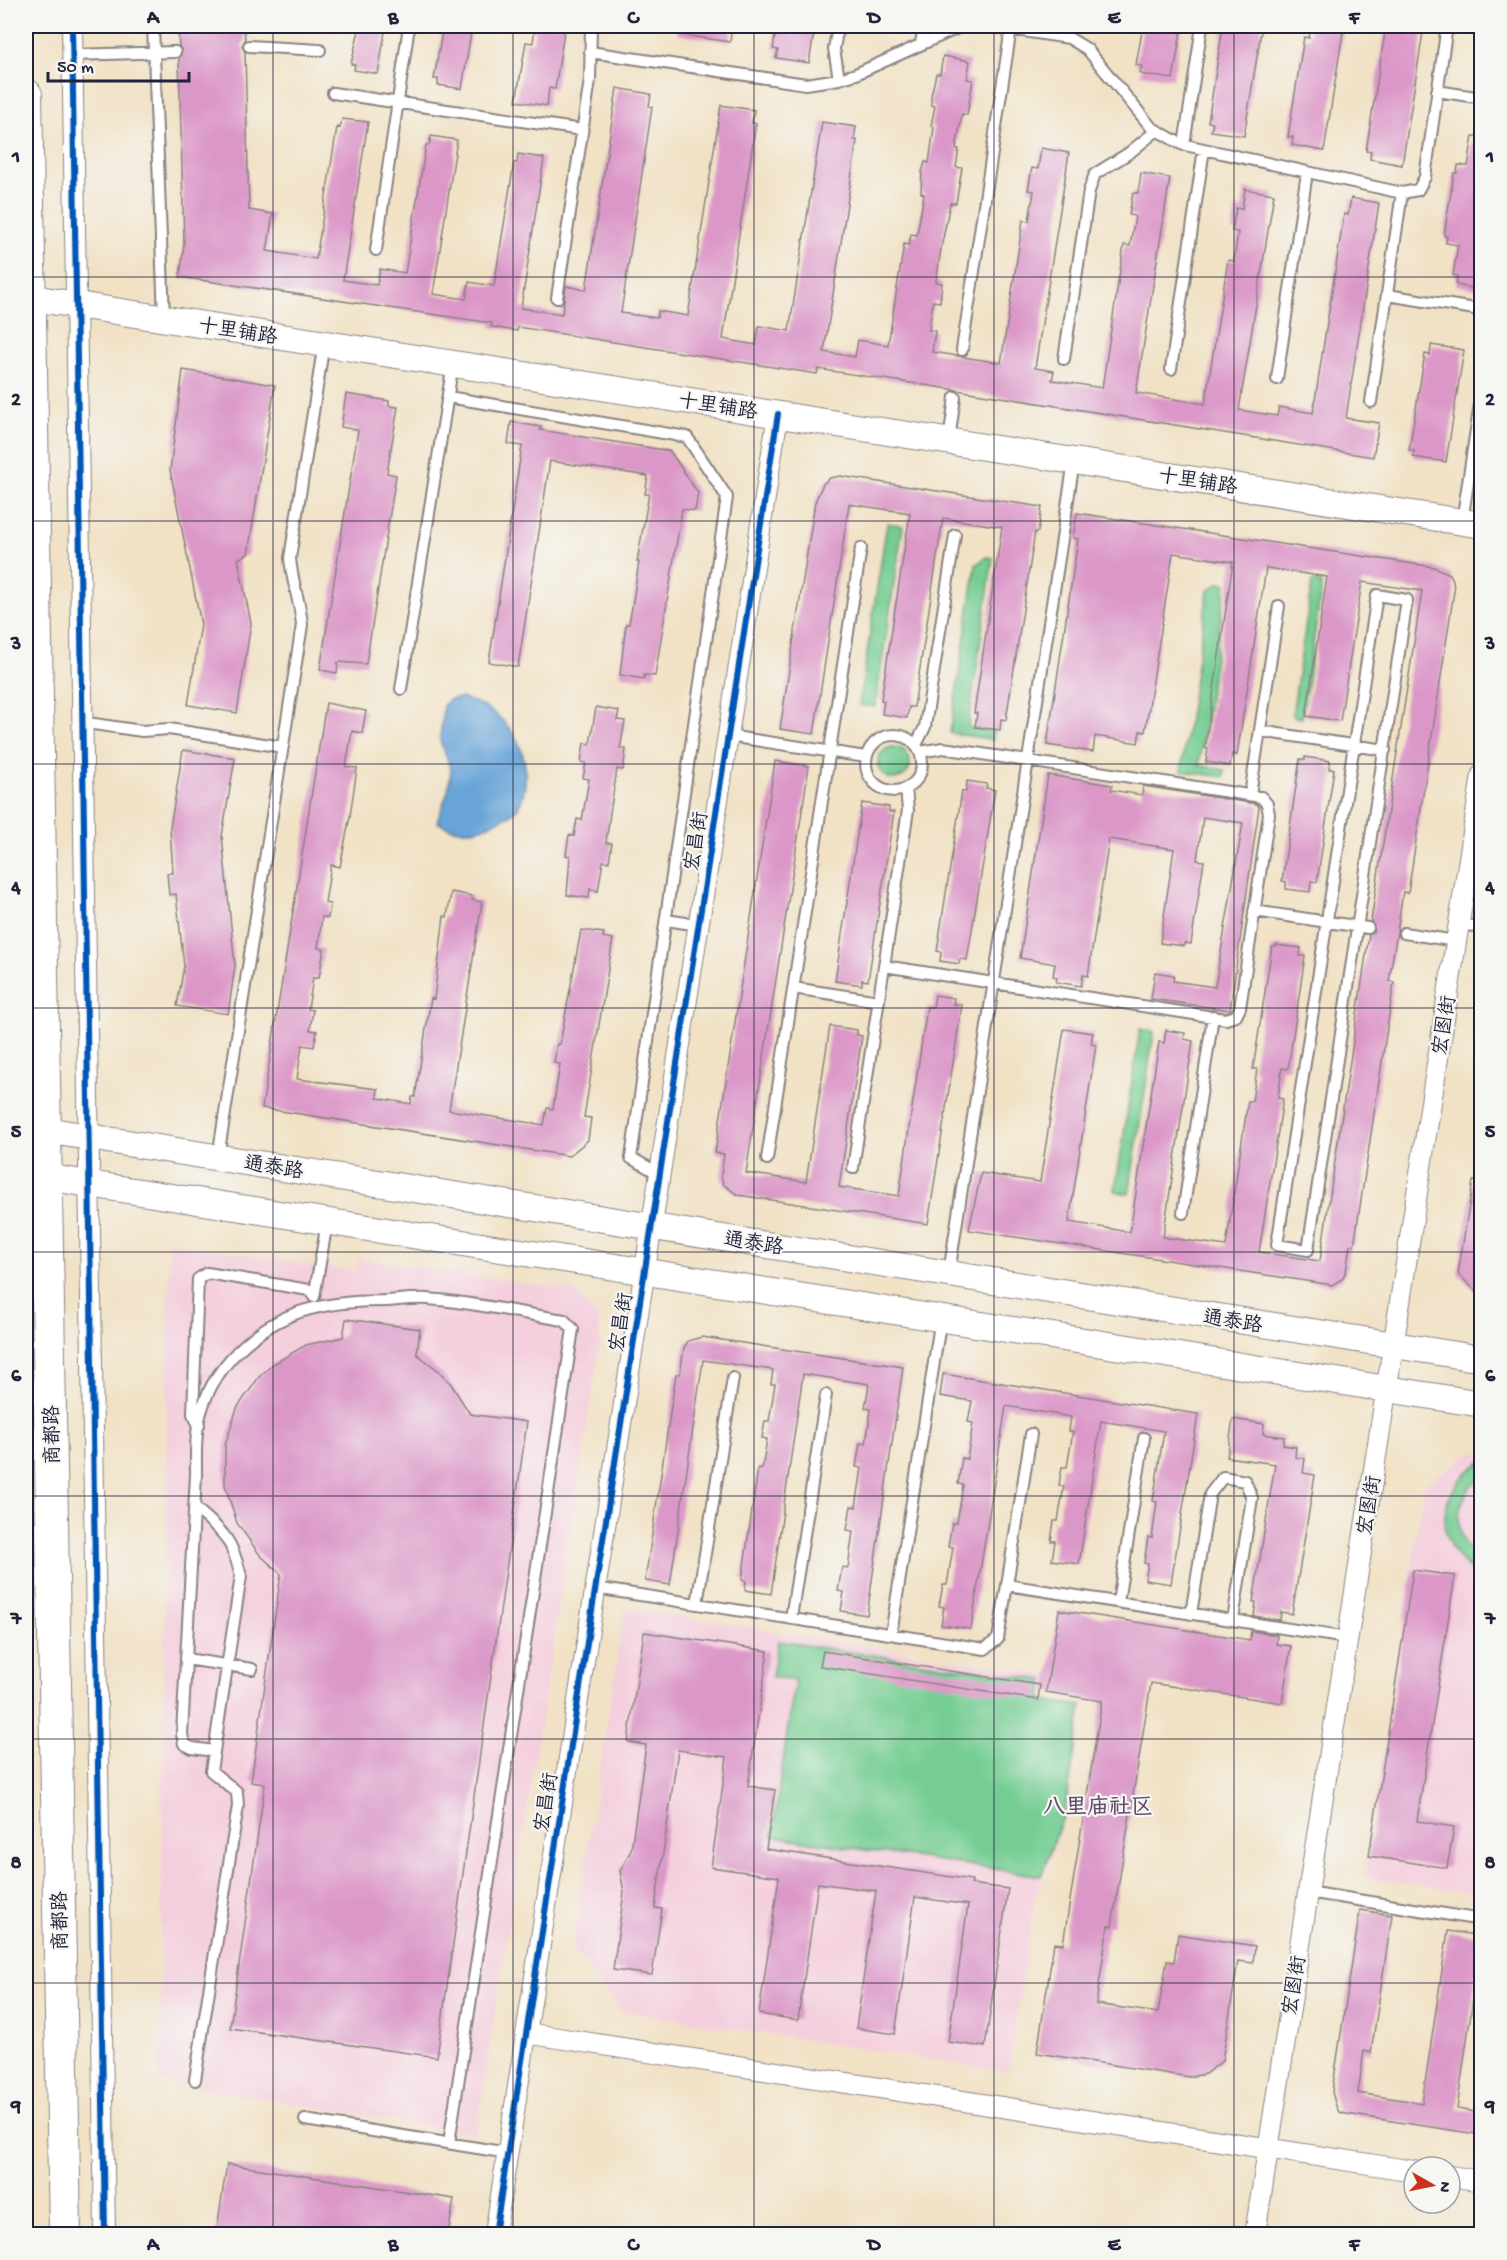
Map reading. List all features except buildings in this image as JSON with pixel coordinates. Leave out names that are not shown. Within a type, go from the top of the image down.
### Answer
[{"type":"main road","name":"商都路","points":[[26,95],[35,1129],[65,2235]]},
{"type":"street","points":[[72,26],[80,722],[105,2235]]},
{"type":"street","name":"十里铺路","points":[[28,298],[1472,523]]},
{"type":"street","name":"宏昌街","points":[[495,2235],[778,414]]},
{"type":"street","name":"宏图街","points":[[1254,2235],[1482,775]]},
{"type":"street","name":"通泰路","points":[[35,1129],[1482,1359]]},
{"type":"street","points":[[36,1176],[327,1224],[1482,1404]]},
{"type":"street","points":[[526,2033],[1402,2169]]},
{"type":"street","points":[[1462,2178],[1482,2181]]},
{"type":"lane","points":[[153,26],[164,318]]},
{"type":"lane","points":[[376,250],[409,26]]},
{"type":"lane","points":[[556,298],[590,80],[591,26]]},
{"type":"lane","points":[[838,26],[834,49],[839,79]]},
{"type":"lane","points":[[921,43],[924,26]]},
{"type":"lane","points":[[590,52],[806,84],[839,79],[962,26]]},
{"type":"lane","points":[[990,26],[1069,38],[1087,50],[1156,131],[1184,145],[1402,193],[1418,190],[1425,177],[1447,26]]},
{"type":"lane","points":[[1184,145],[1202,26]]},
{"type":"lane","points":[[962,350],[1011,28]]},
{"type":"lane","points":[[249,46],[320,50]]},
{"type":"lane","points":[[72,56],[175,52]]},
{"type":"lane","points":[[1437,91],[1482,98]]},
{"type":"lane","points":[[333,93],[582,130]]},
{"type":"lane","points":[[1064,359],[1089,191],[1095,174],[1129,153],[1156,131]]},
{"type":"lane","points":[[1171,369],[1204,149]]},
{"type":"lane","points":[[1276,379],[1307,172]]},
{"type":"lane","points":[[1371,402],[1402,193]]},
{"type":"lane","points":[[1387,295],[1475,309],[1482,315]]},
{"type":"lane","points":[[218,1157],[302,625],[301,608],[292,582],[290,558],[324,343]]},
{"type":"lane","points":[[401,689],[453,363]]},
{"type":"lane","points":[[1472,523],[1482,390]]},
{"type":"lane","points":[[448,397],[687,437],[727,497],[631,1158],[660,1174]]},
{"type":"lane","points":[[949,440],[955,397]]},
{"type":"lane","points":[[949,1273],[1074,460]]},
{"type":"lane","points":[[884,966],[1226,1018],[1236,1016],[1240,1008],[1269,814],[1268,804],[1261,797],[943,748],[918,749],[903,735],[884,736],[869,748],[866,757],[868,775],[874,783],[890,791],[906,788],[918,777],[921,769],[918,749],[925,727],[954,535]]},
{"type":"lane","points":[[767,1159],[861,548]]},
{"type":"lane","points":[[1377,595],[1407,600],[1384,750],[1362,927],[1308,1250],[1277,1245],[1354,745],[1377,595]]},
{"type":"lane","points":[[1250,795],[1279,606]]},
{"type":"lane","points":[[80,722],[142,731],[169,729],[283,747]]},
{"type":"lane","points":[[1260,730],[1384,750]]},
{"type":"lane","points":[[728,736],[866,757]]},
{"type":"lane","points":[[853,1168],[908,810],[906,788]]},
{"type":"lane","points":[[1254,910],[1362,927]]},
{"type":"lane","points":[[666,920],[699,925]]},
{"type":"lane","points":[[1404,933],[1457,932],[1482,927]]},
{"type":"lane","points":[[793,988],[879,1001]]},
{"type":"lane","points":[[1183,1213],[1213,1016]]},
{"type":"lane","points":[[313,1308],[327,1224]]},
{"type":"lane","points":[[199,1425],[193,1414],[198,1279],[207,1273],[315,1290]]},
{"type":"lane","points":[[214,1751],[192,1748],[184,1743],[182,1717],[194,1506],[195,1443],[202,1410],[215,1380],[235,1354],[260,1332],[313,1308],[348,1302],[428,1299],[564,1320],[573,1329],[449,2143]]},
{"type":"lane","points":[[891,1634],[941,1318]]},
{"type":"lane","points":[[697,1604],[733,1377]]},
{"type":"lane","points":[[790,1618],[826,1395]]},
{"type":"lane","points":[[595,1588],[985,1649],[998,1639],[1030,1434]]},
{"type":"lane","points":[[1118,1602],[1144,1438]]},
{"type":"lane","points":[[1191,1614],[1210,1494],[1223,1477],[1245,1481],[1252,1498],[1233,1620]]},
{"type":"lane","points":[[194,1506],[226,1535],[234,1547],[241,1576],[211,1771],[237,1792],[238,1806],[195,2080]]},
{"type":"lane","points":[[1007,1585],[1347,1638]]},
{"type":"lane","points":[[186,1659],[252,1670]]},
{"type":"lane","points":[[1308,1892],[1482,1920]]},
{"type":"lane","points":[[305,2120],[507,2153]]},
{"type":"shaded area","points":[[169,1243],[355,1271],[357,1258],[576,1291],[598,1319],[600,1343],[476,2134],[159,2081]]},
{"type":"shaded area","points":[[1472,1452],[1481,1453],[1481,1895],[1364,1877],[1424,1485]]},
{"type":"shaded area","points":[[625,1608],[1048,1675],[1044,1699],[1084,1705],[1067,1812],[1035,1898],[1008,2072],[621,2011],[572,1948]]},
{"type":"green space","points":[[887,523],[903,526],[875,707],[859,705]]},
{"type":"green space","points":[[986,557],[993,558],[968,727],[994,732],[993,740],[950,733],[976,565]]},
{"type":"green space","points":[[1312,582],[1322,584],[1302,718],[1292,716]]},
{"type":"green space","points":[[1219,583],[1226,584],[1199,765],[1225,770],[1224,777],[1181,771],[1208,591]]},
{"type":"green space","points":[[894,747],[905,752],[910,763],[905,774],[894,779],[883,774],[878,763],[883,752]]},
{"type":"green space","points":[[1140,1029],[1154,1032],[1129,1194],[1115,1191]]},
{"type":"green space","points":[[1481,1462],[1481,1478],[1465,1496],[1459,1519],[1464,1542],[1481,1559],[1481,1574],[1466,1566],[1451,1546],[1446,1532],[1445,1519],[1447,1506],[1459,1481]]},
{"type":"green space","points":[[778,1641],[1044,1680],[1041,1700],[1082,1706],[1065,1811],[1041,1876],[772,1836],[795,1680],[772,1677]]},
{"type":"water","points":[[460,698],[488,709],[500,718],[517,740],[525,768],[524,792],[516,810],[489,825],[469,830],[450,828],[437,822],[448,791],[451,770],[440,740],[443,706],[450,699]]},
{"type":"cycle path","points":[[72,26],[105,2234]]},
{"type":"cycle path","points":[[495,2234],[778,414]]},
{"type":"district","name":"八里庙社区","points":[[1098,1805]]}]
